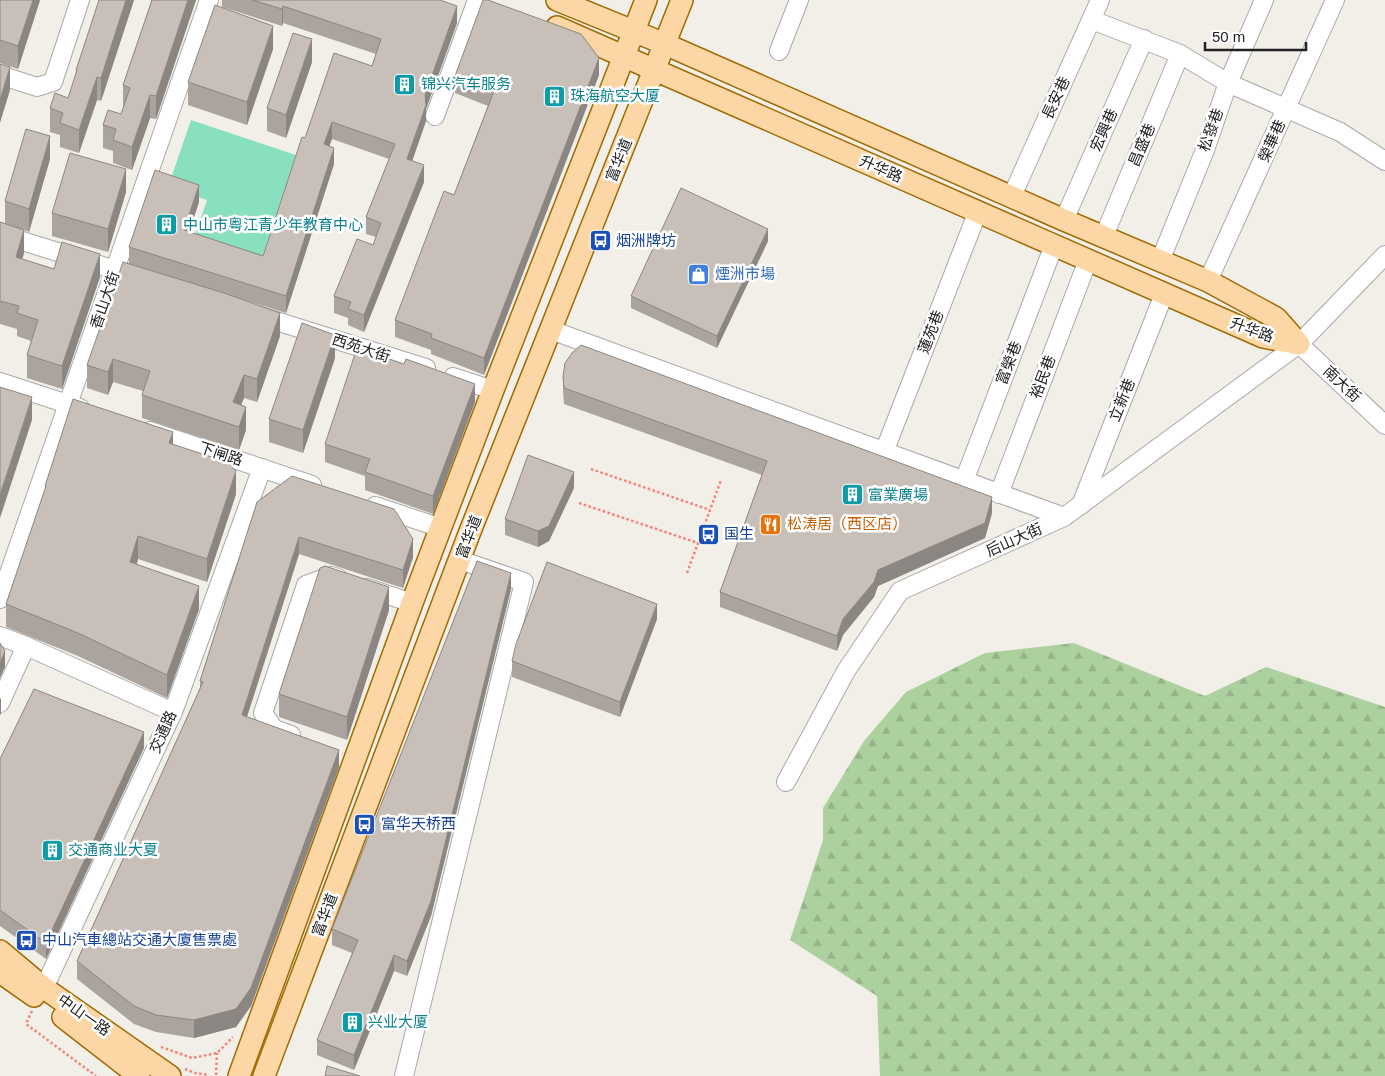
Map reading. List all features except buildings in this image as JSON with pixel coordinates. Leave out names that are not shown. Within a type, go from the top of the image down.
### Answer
[{"type":"main road","name":"升华路","points":[[557,0],[634,30],[1064,220],[1208,281],[1276,318],[1298,344]]},
{"type":"main road","name":"富华道","points":[[239,1076],[347,754],[412,603],[493,390],[646,0]]},
{"type":"main road","name":"富华道","points":[[264,1076],[460,560],[682,0]]},
{"type":"main road","name":"升华路","points":[[541,21],[566,30],[1263,337],[1298,344]]},
{"type":"main road","name":"中山一路","points":[[0,951],[41,993],[139,1076]]},
{"type":"main road","name":"中山一路","points":[[0,972],[41,993],[170,1076]]},
{"type":"street","points":[[0,75],[37,87],[53,82],[80,0]]},
{"type":"street","name":"香山大街","points":[[0,600],[209,0]]},
{"type":"street","points":[[435,116],[477,0]]},
{"type":"street","points":[[634,30],[638,0]]},
{"type":"street","points":[[779,51],[800,0]]},
{"type":"street","name":"長安巷","points":[[1012,196],[1100,0]]},
{"type":"street","name":"松發巷","points":[[1160,260],[1204,150],[1228,83],[1264,0]]},
{"type":"street","name":"榮華巷","points":[[1208,281],[1335,0]]},
{"type":"street","points":[[1092,20],[1180,54],[1228,83],[1340,132],[1385,161]]},
{"type":"street","name":"宏興巷","points":[[1064,220],[1144,39]]},
{"type":"street","name":"昌盛巷","points":[[1104,236],[1180,54]]},
{"type":"street","name":"蓮苑巷","points":[[884,452],[978,212]]},
{"type":"street","points":[[0,234],[143,279]]},
{"type":"street","name":"富榮巷","points":[[964,481],[1054,245]]},
{"type":"street","name":"后山大街","points":[[786,782],[846,671],[900,591],[1064,517],[1080,506],[1298,344],[1385,255]]},
{"type":"street","name":"裕民巷","points":[[999,494],[1088,260]]},
{"type":"street","name":"立新巷","points":[[1080,506],[1164,294]]},
{"type":"street","name":"西苑大街","points":[[238,309],[493,390]]},
{"type":"street","points":[[551,330],[1064,517]]},
{"type":"street","name":"南大街","points":[[1298,344],[1385,425]]},
{"type":"street","points":[[0,382],[96,414]]},
{"type":"street","name":"下闸路","points":[[133,426],[328,490]]},
{"type":"street","name":"交通路","points":[[41,993],[173,712],[262,468]]},
{"type":"street","points":[[356,499],[441,528]]},
{"type":"street","points":[[404,1076],[524,582],[460,560]]},
{"type":"street","points":[[310,742],[274,729],[263,714],[306,585],[331,576],[412,603]]},
{"type":"street","points":[[0,636],[173,712]]},
{"type":"street","points":[[0,703],[26,646]]},
{"type":"path","points":[[591,469],[710,510]]},
{"type":"path","points":[[687,573],[721,480]]},
{"type":"path","points":[[579,503],[698,543]]},
{"type":"path","points":[[41,993],[26,1024],[96,1076]]},
{"type":"path","points":[[159,1046],[192,1058],[217,1053],[236,1034]]},
{"type":"path","points":[[209,1076],[217,1076],[217,1053]]},
{"type":"green space","points":[[191,120],[296,155],[261,260],[194,238],[207,200],[168,187]]},
{"type":"green space","points":[[1074,643],[1205,696],[1266,667],[1385,707],[1385,1076],[880,1076],[877,996],[790,940],[823,840],[823,808],[864,741],[906,692],[985,653]]},
{"type":"place","name":"锦兴汽车服务","points":[[405,84]]},
{"type":"place","name":"珠海航空大厦","points":[[554,96]]},
{"type":"place","name":"中山市粤江青少年教育中心","points":[[167,225]]},
{"type":"place","name":"烟洲牌坊","points":[[600,241]]},
{"type":"place","name":"煙洲市場","points":[[699,274]]},
{"type":"place","name":"富業廣場","points":[[852,495]]},
{"type":"place","name":"松涛居（西区店）","points":[[771,524]]},
{"type":"place","name":"国生","points":[[708,534]]},
{"type":"place","name":"富华天桥西","points":[[365,824]]},
{"type":"place","name":"交通商业大夏","points":[[52,850]]},
{"type":"place","name":"中山汽車總站交通大廈售票處","points":[[26,940]]},
{"type":"place","name":"兴业大厦","points":[[352,1022]]}]
